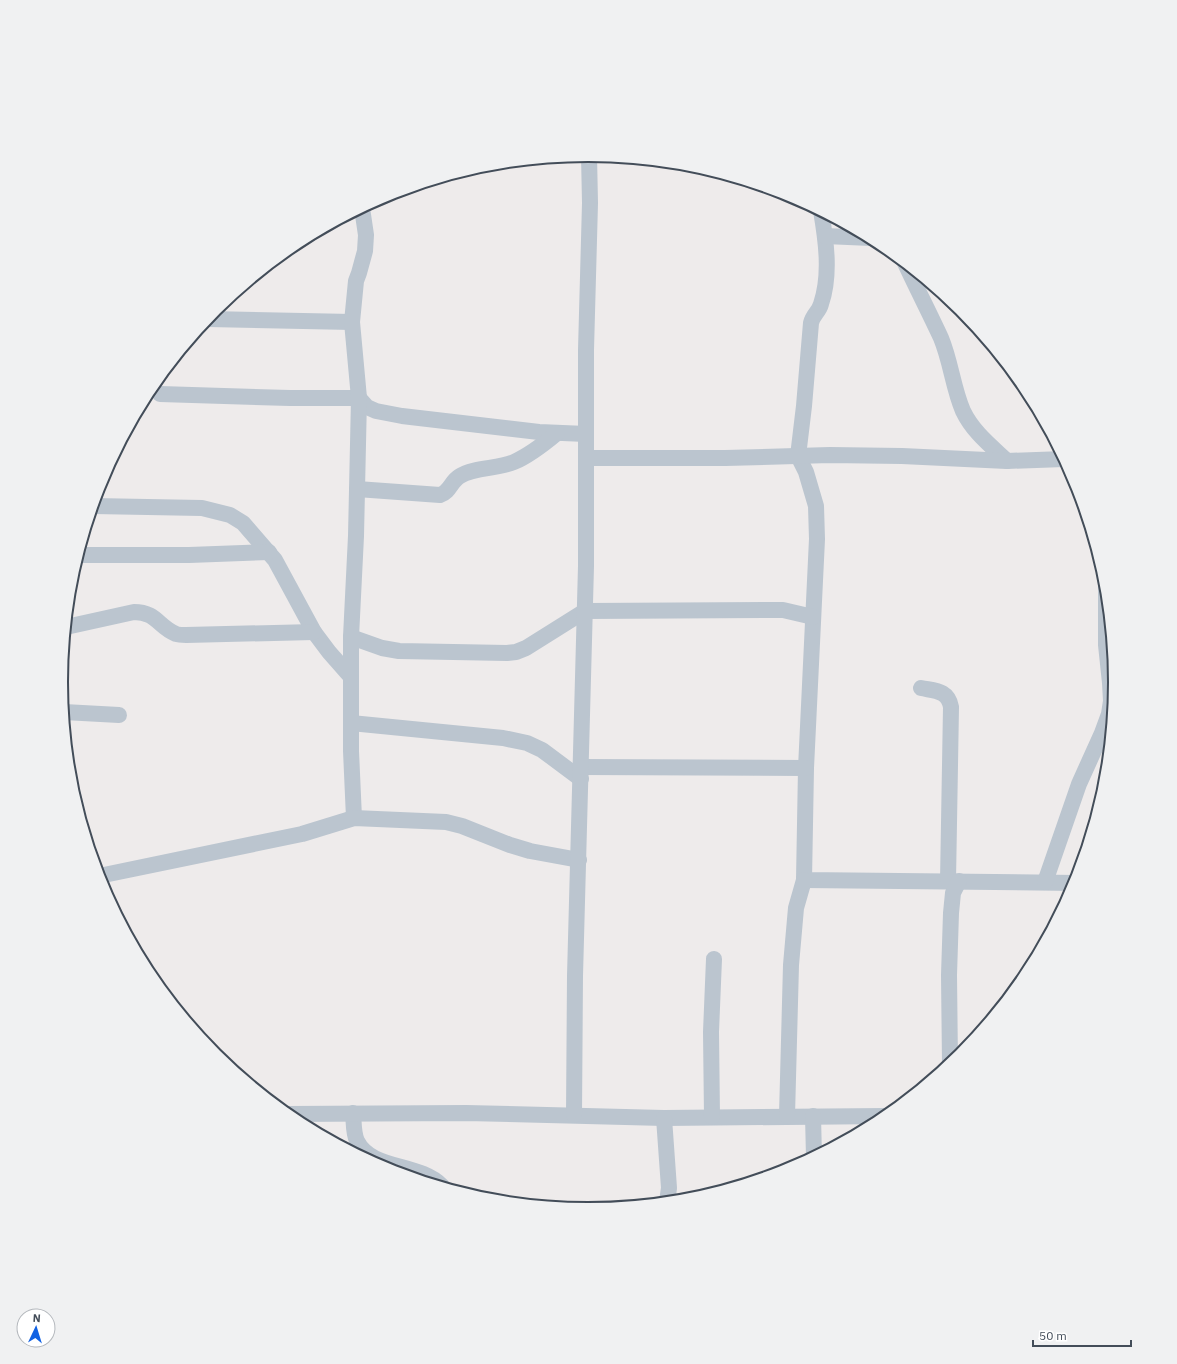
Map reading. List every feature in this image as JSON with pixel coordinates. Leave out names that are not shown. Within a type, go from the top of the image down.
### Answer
[{"type":"street","points":[[574,1115],[575,976],[585,612],[586,350],[590,203],[589,162]]},
{"type":"street","points":[[354,818],[351,723],[351,638],[359,398],[352,322],[356,281],[364,251],[366,235],[363,213]]},
{"type":"street","points":[[787,1116],[791,965],[796,908],[804,880],[806,768],[817,540],[816,506],[806,472],[798,456],[811,323],[812,317],[821,306],[825,289],[826,246],[822,217]]},
{"type":"street","points":[[825,236],[859,237]]},
{"type":"street","points":[[909,272],[941,339],[964,411],[973,427],[984,440],[1007,461]]},
{"type":"street","points":[[216,318],[352,322]]},
{"type":"street","points":[[160,394],[282,398],[359,398],[367,406],[376,411],[470,424],[586,434]]},
{"type":"street","points":[[357,489],[440,495],[448,490],[460,476],[513,462],[546,442],[558,432]]},
{"type":"street","points":[[586,458],[902,456],[1007,461],[1058,459]]},
{"type":"street","points":[[99,506],[202,508],[230,515],[243,523],[276,560],[314,632],[351,677]]},
{"type":"street","points":[[84,555],[190,555],[269,552]]},
{"type":"street","points":[[351,638],[382,648],[399,651],[507,653],[516,652],[526,648],[585,612],[783,610],[813,617]]},
{"type":"street","points":[[71,626],[134,612],[142,612],[152,616],[176,634],[314,632]]},
{"type":"street","points":[[1106,625],[1109,670]]},
{"type":"street","points":[[921,688],[938,691],[946,695],[950,700],[951,707],[954,881],[951,913],[949,975],[950,1057]]},
{"type":"street","points":[[69,712],[119,715]]},
{"type":"street","points":[[1045,882],[1079,784],[1108,717]]},
{"type":"street","points":[[351,723],[503,738],[527,742],[581,773],[806,768]]},
{"type":"street","points":[[106,875],[302,834],[354,818],[446,822],[462,826],[510,845],[530,851],[579,860]]},
{"type":"street","points":[[804,880],[1068,883]]},
{"type":"street","points":[[712,1117],[711,1032],[714,959]]},
{"type":"street","points":[[353,1113],[356,1140],[366,1152]]},
{"type":"street","points":[[297,1114],[466,1113],[664,1118],[876,1116]]},
{"type":"street","points":[[813,1116],[814,1151]]},
{"type":"street","points":[[664,1118],[669,1188],[668,1196]]},
{"type":"street","points":[[394,1165],[426,1174],[432,1178]]}]
